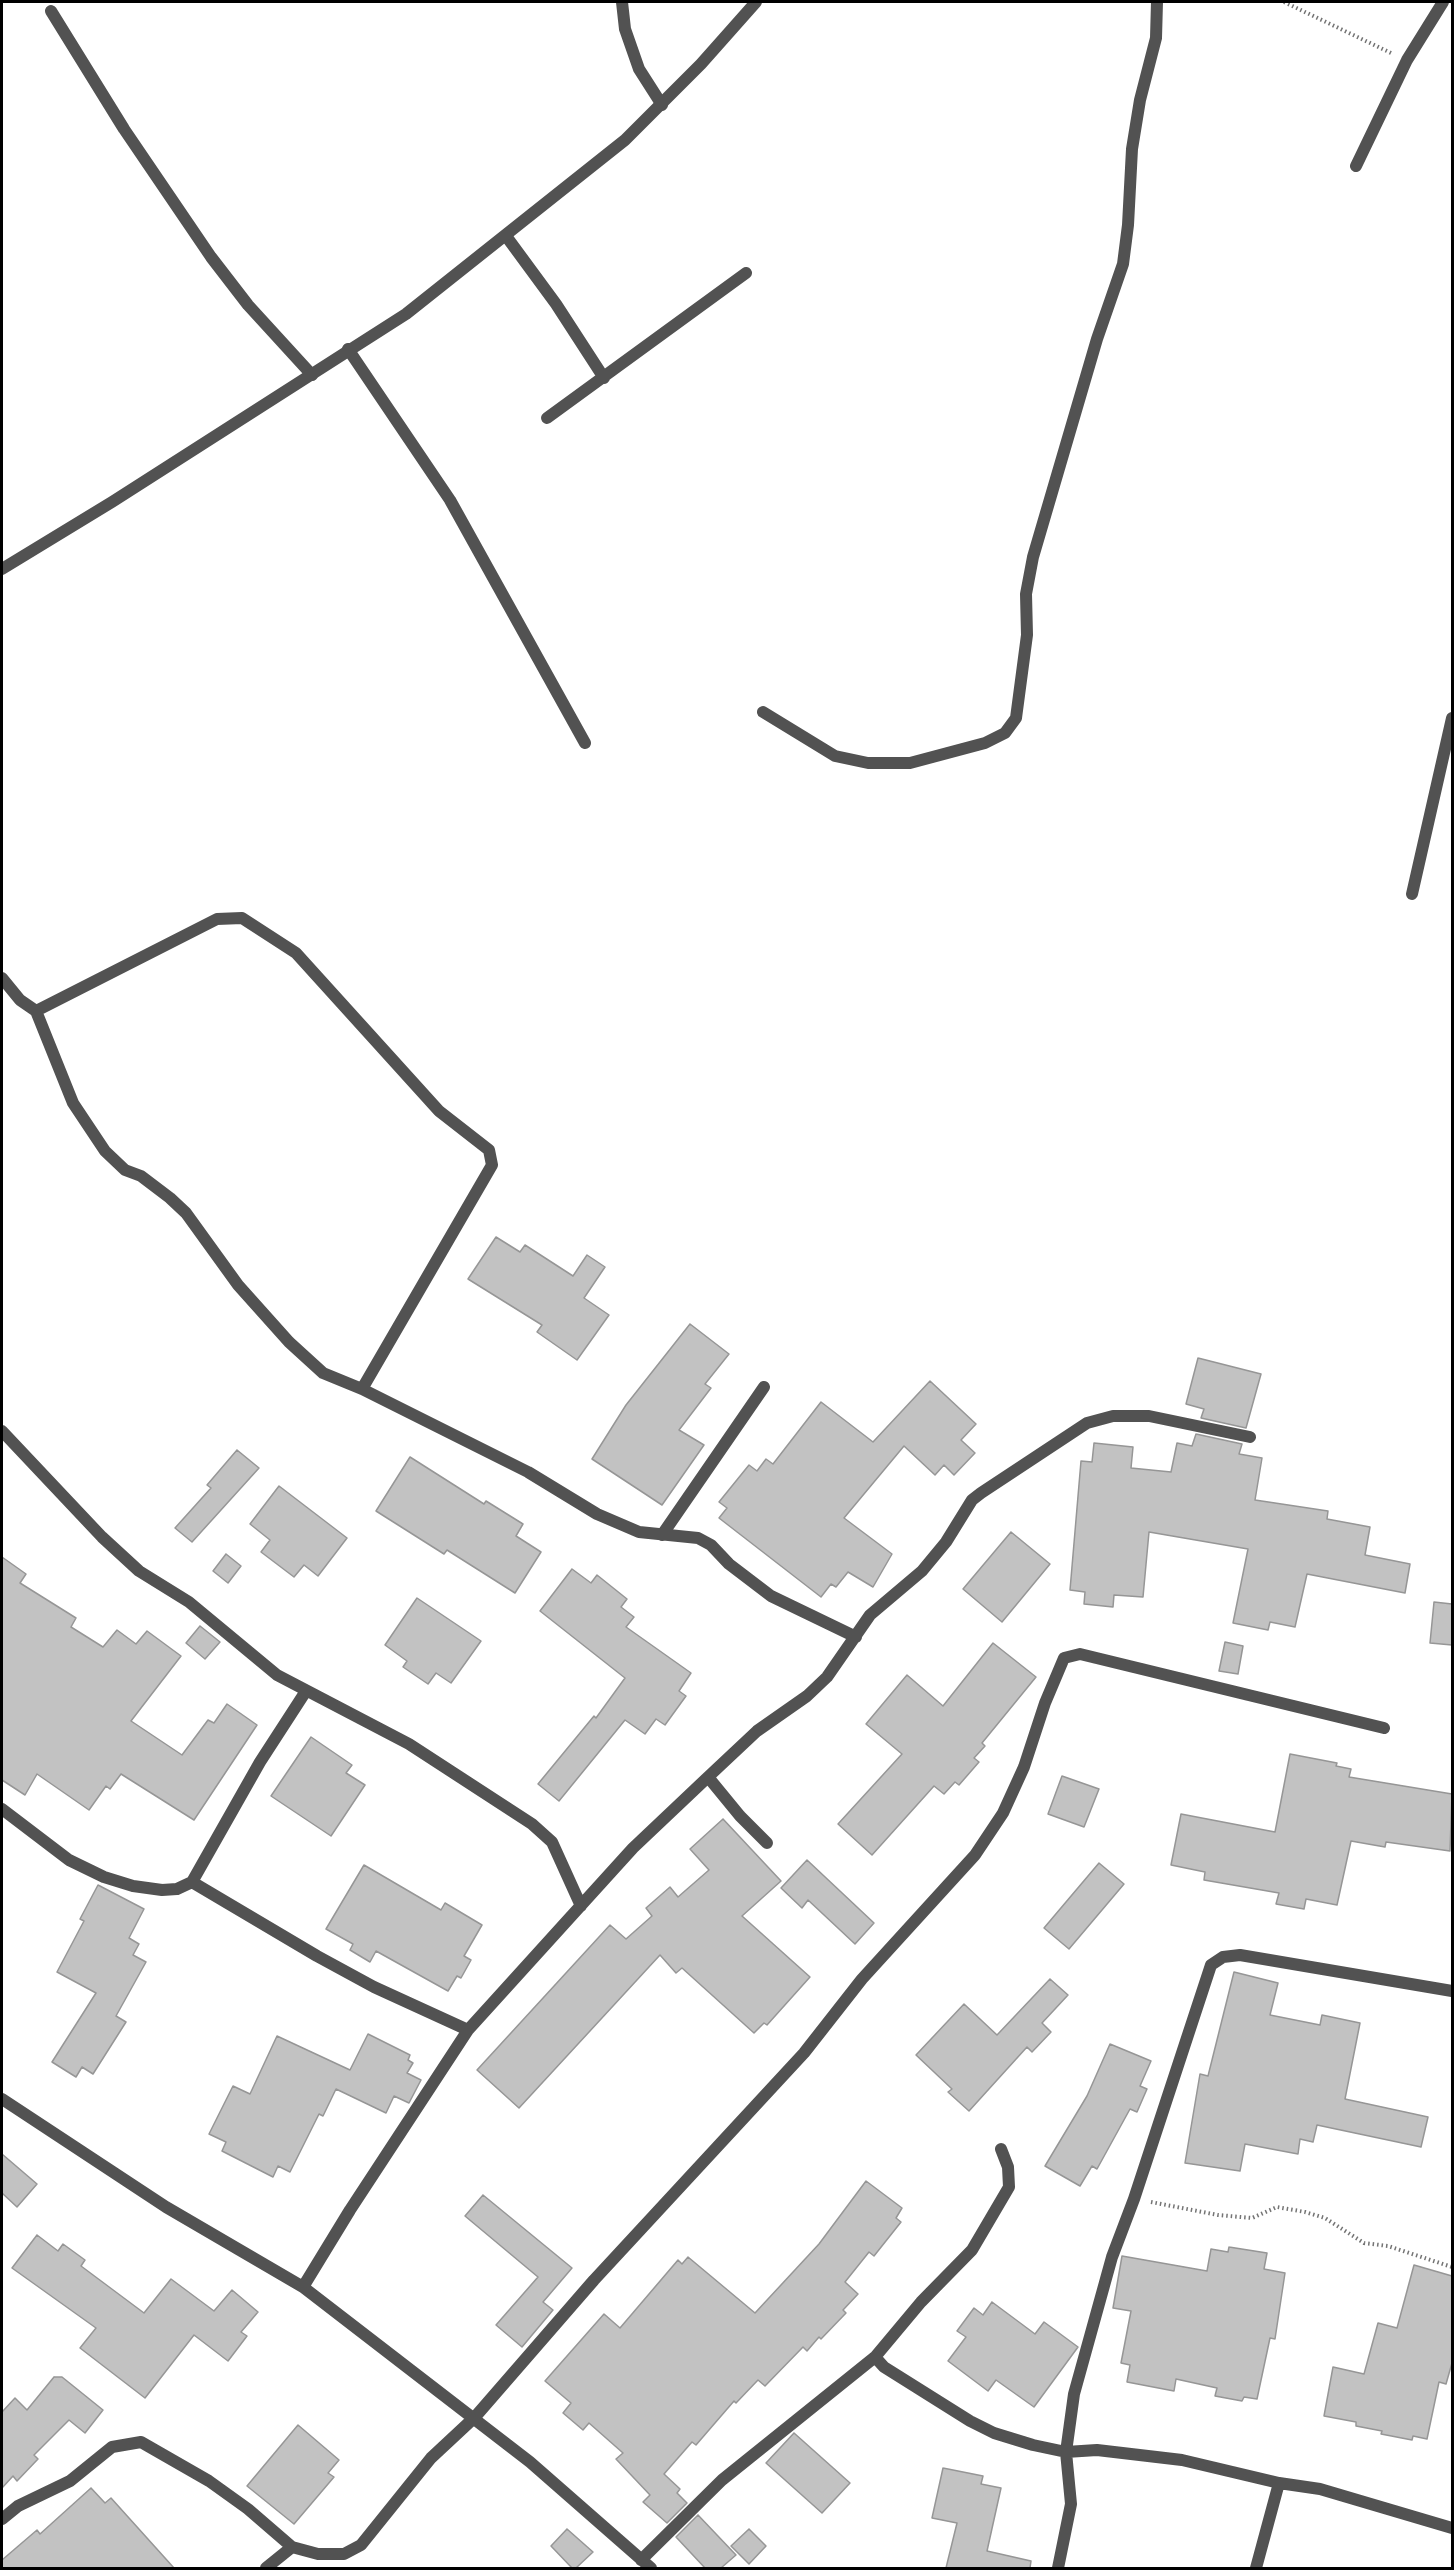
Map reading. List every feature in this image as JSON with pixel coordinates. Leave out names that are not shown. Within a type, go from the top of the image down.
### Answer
[{"type":"street","points":[[622,2],[625,29],[639,69],[662,105]]},
{"type":"street","points":[[2,569],[406,314],[625,140],[662,105],[756,2]]},
{"type":"street","points":[[763,711],[835,756],[868,763],[910,763],[985,743],[1005,733],[1016,718],[1027,635],[1026,594],[1033,557],[1094,350],[1123,264],[1128,225],[1132,148],[1140,100],[1156,38],[1157,2]]},
{"type":"street","points":[[1356,166],[1407,60],[1443,2]]},
{"type":"street","points":[[51,10],[124,129],[211,256],[248,305],[312,375]]},
{"type":"street","points":[[506,236],[556,304],[604,378]]},
{"type":"street","points":[[547,418],[746,273]]},
{"type":"street","points":[[348,349],[450,500],[585,743]]},
{"type":"street","points":[[1412,894],[1452,718]]},
{"type":"street","points":[[36,1011],[217,919],[242,918],[296,953],[439,1111],[489,1150],[492,1165],[362,1389]]},
{"type":"street","points":[[2,978],[20,1000],[36,1011],[73,1103],[105,1152],[125,1170],[141,1176],[186,1213],[238,1285],[290,1342],[323,1373],[362,1389],[528,1472],[597,1514],[639,1532],[698,1538],[711,1545],[729,1564],[771,1596],[856,1637]]},
{"type":"street","points":[[662,1534],[764,1388]]},
{"type":"street","points":[[303,2287],[350,2210],[468,2030],[633,1848],[757,1731],[814,1690],[827,1677],[870,1615],[922,1571],[946,1542],[972,1500],[1087,1423],[1113,1416],[1149,1416],[1250,1437]]},
{"type":"street","points":[[2,1431],[102,1537],[139,1571],[189,1602],[277,1675],[409,1744],[532,1824],[552,1842],[580,1906]]},
{"type":"street","points":[[2,2518],[18,2506],[70,2481],[112,2447],[141,2442],[209,2481],[248,2509],[292,2547],[318,2554],[344,2554],[361,2545],[431,2458],[475,2417],[614,2257],[804,2053],[869,1971],[898,1943],[975,1855],[1003,1813],[1024,1767],[1045,1703],[1064,1658],[1080,1654],[1384,1728]]},
{"type":"street","points":[[2,1809],[69,1860],[104,1877],[133,1886],[162,1890],[177,1889],[192,1882],[260,1762],[306,1691]]},
{"type":"street","points":[[708,1777],[740,1816],[767,1843]]},
{"type":"street","points":[[192,1882],[316,1956],[374,1987],[468,2030]]},
{"type":"street","points":[[1058,2568],[1071,2504],[1066,2452],[1074,2394],[1100,2298],[1211,1965],[1223,1957],[1240,1955],[1452,1992]]},
{"type":"street","points":[[2,2099],[166,2207],[303,2287],[475,2417],[646,2564],[722,2480],[875,2357],[921,2302],[972,2250],[1009,2187],[1008,2167],[1000,2149]]},
{"type":"street","points":[[875,2357],[884,2367],[986,2429],[1033,2445],[1066,2452],[1097,2450],[1182,2460],[1279,2483],[1329,2492],[1452,2528]]},
{"type":"street","points":[[1256,2568],[1279,2483]]},
{"type":"street","points":[[266,2568],[292,2547]]},
{"type":"path","points":[[1284,2],[1407,60]]},
{"type":"path","points":[[1134,2199],[1252,2218],[1277,2207],[1305,2212],[1325,2218],[1364,2243],[1388,2246],[1452,2267]]},
{"type":"building","points":[[496,1237],[520,1252],[525,1245],[573,1276],[587,1255],[605,1267],[584,1298],[609,1315],[577,1360],[537,1332],[542,1325],[468,1279]]},
{"type":"building","points":[[690,1324],[729,1354],[705,1384],[711,1388],[679,1430],[704,1445],[662,1505],[592,1459],[626,1405]]},
{"type":"building","points":[[1198,1358],[1261,1374],[1246,1428],[1201,1418],[1204,1409],[1186,1404]]},
{"type":"building","points":[[930,1381],[976,1424],[961,1440],[975,1453],[954,1475],[944,1465],[935,1475],[904,1446],[844,1518],[892,1554],[873,1587],[848,1572],[836,1587],[831,1584],[821,1597],[719,1518],[727,1508],[719,1502],[749,1465],[757,1471],[766,1459],[773,1464],[821,1402],[873,1442]]},
{"type":"building","points":[[1196,1434],[1242,1444],[1239,1454],[1262,1458],[1255,1500],[1328,1511],[1327,1519],[1370,1527],[1365,1555],[1410,1564],[1405,1593],[1307,1574],[1295,1627],[1270,1622],[1268,1630],[1233,1623],[1248,1549],[1149,1532],[1143,1597],[1114,1595],[1113,1607],[1084,1604],[1085,1592],[1070,1590],[1081,1461],[1092,1462],[1094,1443],[1133,1447],[1131,1468],[1171,1472],[1177,1443],[1192,1446]]},
{"type":"building","points":[[237,1450],[259,1468],[192,1542],[175,1528],[211,1488],[207,1485]]},
{"type":"building","points":[[410,1457],[484,1504],[486,1501],[523,1524],[516,1536],[541,1552],[515,1593],[447,1550],[444,1554],[376,1511]]},
{"type":"building","points":[[279,1486],[347,1538],[318,1576],[304,1565],[294,1577],[261,1552],[270,1540],[250,1524]]},
{"type":"building","points":[[1011,1532],[1050,1564],[1002,1622],[963,1589]]},
{"type":"building","points":[[226,1554],[241,1566],[228,1583],[213,1571]]},
{"type":"building","points":[[2,1557],[26,1574],[20,1583],[76,1618],[71,1627],[103,1647],[117,1630],[136,1644],[147,1631],[181,1656],[131,1721],[182,1755],[208,1720],[214,1723],[227,1704],[257,1725],[194,1820],[121,1774],[110,1789],[106,1786],[89,1810],[37,1774],[25,1795],[2,1780]]},
{"type":"building","points":[[572,1569],[591,1583],[597,1575],[627,1599],[621,1607],[634,1617],[626,1627],[691,1673],[679,1691],[686,1696],[665,1725],[656,1719],[645,1734],[625,1720],[559,1801],[538,1784],[594,1716],[596,1718],[625,1678],[540,1611]]},
{"type":"building","points":[[417,1598],[481,1641],[451,1683],[436,1673],[428,1684],[403,1667],[407,1661],[385,1645]]},
{"type":"building","points":[[1434,1602],[1452,1604],[1452,1645],[1430,1643]]},
{"type":"building","points":[[200,1626],[220,1642],[205,1659],[186,1643]]},
{"type":"building","points":[[1225,1642],[1243,1646],[1238,1674],[1219,1671]]},
{"type":"building","points":[[993,1643],[1036,1677],[982,1743],[985,1746],[974,1758],[979,1762],[959,1785],[955,1782],[944,1794],[934,1786],[872,1855],[838,1824],[902,1754],[866,1724],[907,1675],[943,1706]]},
{"type":"building","points":[[311,1737],[352,1765],[346,1773],[365,1785],[331,1836],[271,1796]]},
{"type":"building","points":[[1290,1754],[1337,1763],[1336,1766],[1351,1769],[1349,1777],[1452,1794],[1450,1851],[1386,1842],[1385,1847],[1351,1841],[1337,1905],[1306,1899],[1304,1909],[1276,1904],[1279,1893],[1204,1880],[1205,1872],[1171,1865],[1181,1814],[1275,1832]]},
{"type":"building","points":[[1062,1776],[1099,1789],[1084,1827],[1048,1814]]},
{"type":"building","points":[[723,1819],[781,1881],[742,1916],[810,1977],[767,2025],[764,2023],[754,2033],[682,1968],[676,1973],[660,1955],[519,2108],[477,2070],[610,1925],[626,1939],[652,1916],[646,1908],[670,1887],[678,1897],[709,1870],[690,1849]]},
{"type":"building","points":[[807,1860],[874,1923],[855,1944],[808,1900],[802,1908],[781,1888]]},
{"type":"building","points":[[1099,1863],[1124,1884],[1069,1949],[1044,1928]]},
{"type":"building","points":[[364,1865],[441,1910],[445,1903],[482,1925],[464,1956],[471,1960],[461,1978],[457,1976],[448,1991],[376,1951],[370,1962],[350,1950],[353,1944],[326,1929]]},
{"type":"building","points":[[98,1885],[144,1909],[129,1938],[139,1944],[133,1955],[146,1962],[116,2016],[126,2022],[93,2074],[82,2067],[76,2077],[52,2062],[96,1993],[57,1972],[84,1921],[80,1919]]},
{"type":"building","points":[[1234,1972],[1278,1983],[1270,2015],[1320,2025],[1322,2015],[1360,2023],[1345,2099],[1428,2117],[1421,2147],[1317,2125],[1313,2142],[1300,2139],[1298,2154],[1245,2144],[1240,2171],[1185,2163],[1200,2074],[1208,2076]]},
{"type":"building","points":[[1050,1979],[1068,1995],[1042,2023],[1051,2032],[1032,2052],[1027,2047],[969,2111],[948,2092],[952,2089],[916,2055],[964,2004],[997,2035]]},
{"type":"building","points":[[368,2034],[410,2055],[408,2060],[413,2063],[407,2073],[421,2080],[409,2103],[394,2096],[386,2113],[336,2089],[323,2116],[319,2114],[290,2172],[278,2166],[273,2177],[222,2151],[226,2142],[209,2134],[233,2086],[250,2094],[277,2036],[350,2070]]},
{"type":"building","points":[[1110,2044],[1151,2061],[1140,2086],[1147,2089],[1137,2112],[1130,2109],[1097,2169],[1092,2166],[1080,2186],[1045,2166],[1087,2096]]},
{"type":"building","points":[[2,2154],[37,2184],[17,2207],[2,2193]]},
{"type":"building","points":[[866,2181],[902,2208],[896,2218],[901,2222],[874,2256],[869,2252],[845,2282],[858,2294],[843,2310],[846,2313],[807,2351],[803,2347],[765,2386],[758,2380],[736,2403],[734,2401],[696,2445],[692,2442],[664,2474],[680,2489],[677,2493],[687,2503],[667,2523],[643,2502],[650,2495],[616,2459],[623,2453],[589,2423],[583,2430],[563,2413],[571,2403],[545,2381],[604,2314],[620,2328],[678,2260],[682,2264],[688,2257],[755,2313],[819,2244]]},
{"type":"building","points":[[483,2195],[572,2268],[543,2302],[553,2310],[522,2347],[496,2325],[538,2277],[465,2216]]},
{"type":"building","points":[[37,2235],[58,2251],[63,2244],[85,2260],[81,2266],[144,2313],[171,2279],[214,2311],[232,2290],[258,2312],[241,2332],[247,2336],[228,2361],[194,2335],[145,2398],[80,2348],[96,2328],[12,2268]]},
{"type":"building","points":[[1229,2247],[1267,2253],[1264,2269],[1285,2273],[1275,2339],[1270,2338],[1257,2399],[1244,2397],[1242,2401],[1215,2396],[1217,2388],[1176,2379],[1174,2391],[1127,2382],[1130,2365],[1121,2363],[1131,2311],[1113,2308],[1122,2256],[1207,2271],[1211,2249],[1228,2252]]},
{"type":"building","points":[[1414,2265],[1452,2276],[1452,2363],[1446,2384],[1439,2382],[1427,2439],[1413,2436],[1412,2440],[1381,2434],[1382,2431],[1356,2426],[1356,2422],[1324,2416],[1333,2367],[1364,2374],[1378,2323],[1397,2328]]},
{"type":"building","points":[[992,2302],[1035,2334],[1044,2322],[1078,2347],[1034,2407],[996,2380],[988,2391],[948,2361],[966,2337],[957,2331],[974,2308],[983,2315]]},
{"type":"building","points":[[54,2377],[62,2377],[103,2410],[85,2433],[69,2420],[34,2455],[38,2459],[17,2481],[13,2476],[2,2488],[2,2412],[15,2398],[27,2410]]},
{"type":"building","points":[[298,2425],[339,2460],[328,2473],[334,2477],[294,2524],[247,2486]]},
{"type":"building","points":[[794,2433],[850,2483],[822,2513],[766,2463]]},
{"type":"building","points":[[943,2468],[983,2476],[981,2484],[1001,2488],[987,2551],[1031,2561],[1030,2568],[946,2568],[957,2523],[932,2518]]},
{"type":"building","points":[[91,2488],[105,2503],[111,2498],[174,2568],[2,2568],[2,2560],[37,2530],[40,2534]]},
{"type":"building","points":[[698,2515],[736,2555],[721,2568],[705,2568],[676,2537]]},
{"type":"building","points":[[567,2529],[593,2552],[576,2568],[572,2568],[551,2546]]},
{"type":"building","points":[[749,2529],[766,2546],[749,2564],[731,2546]]}]
